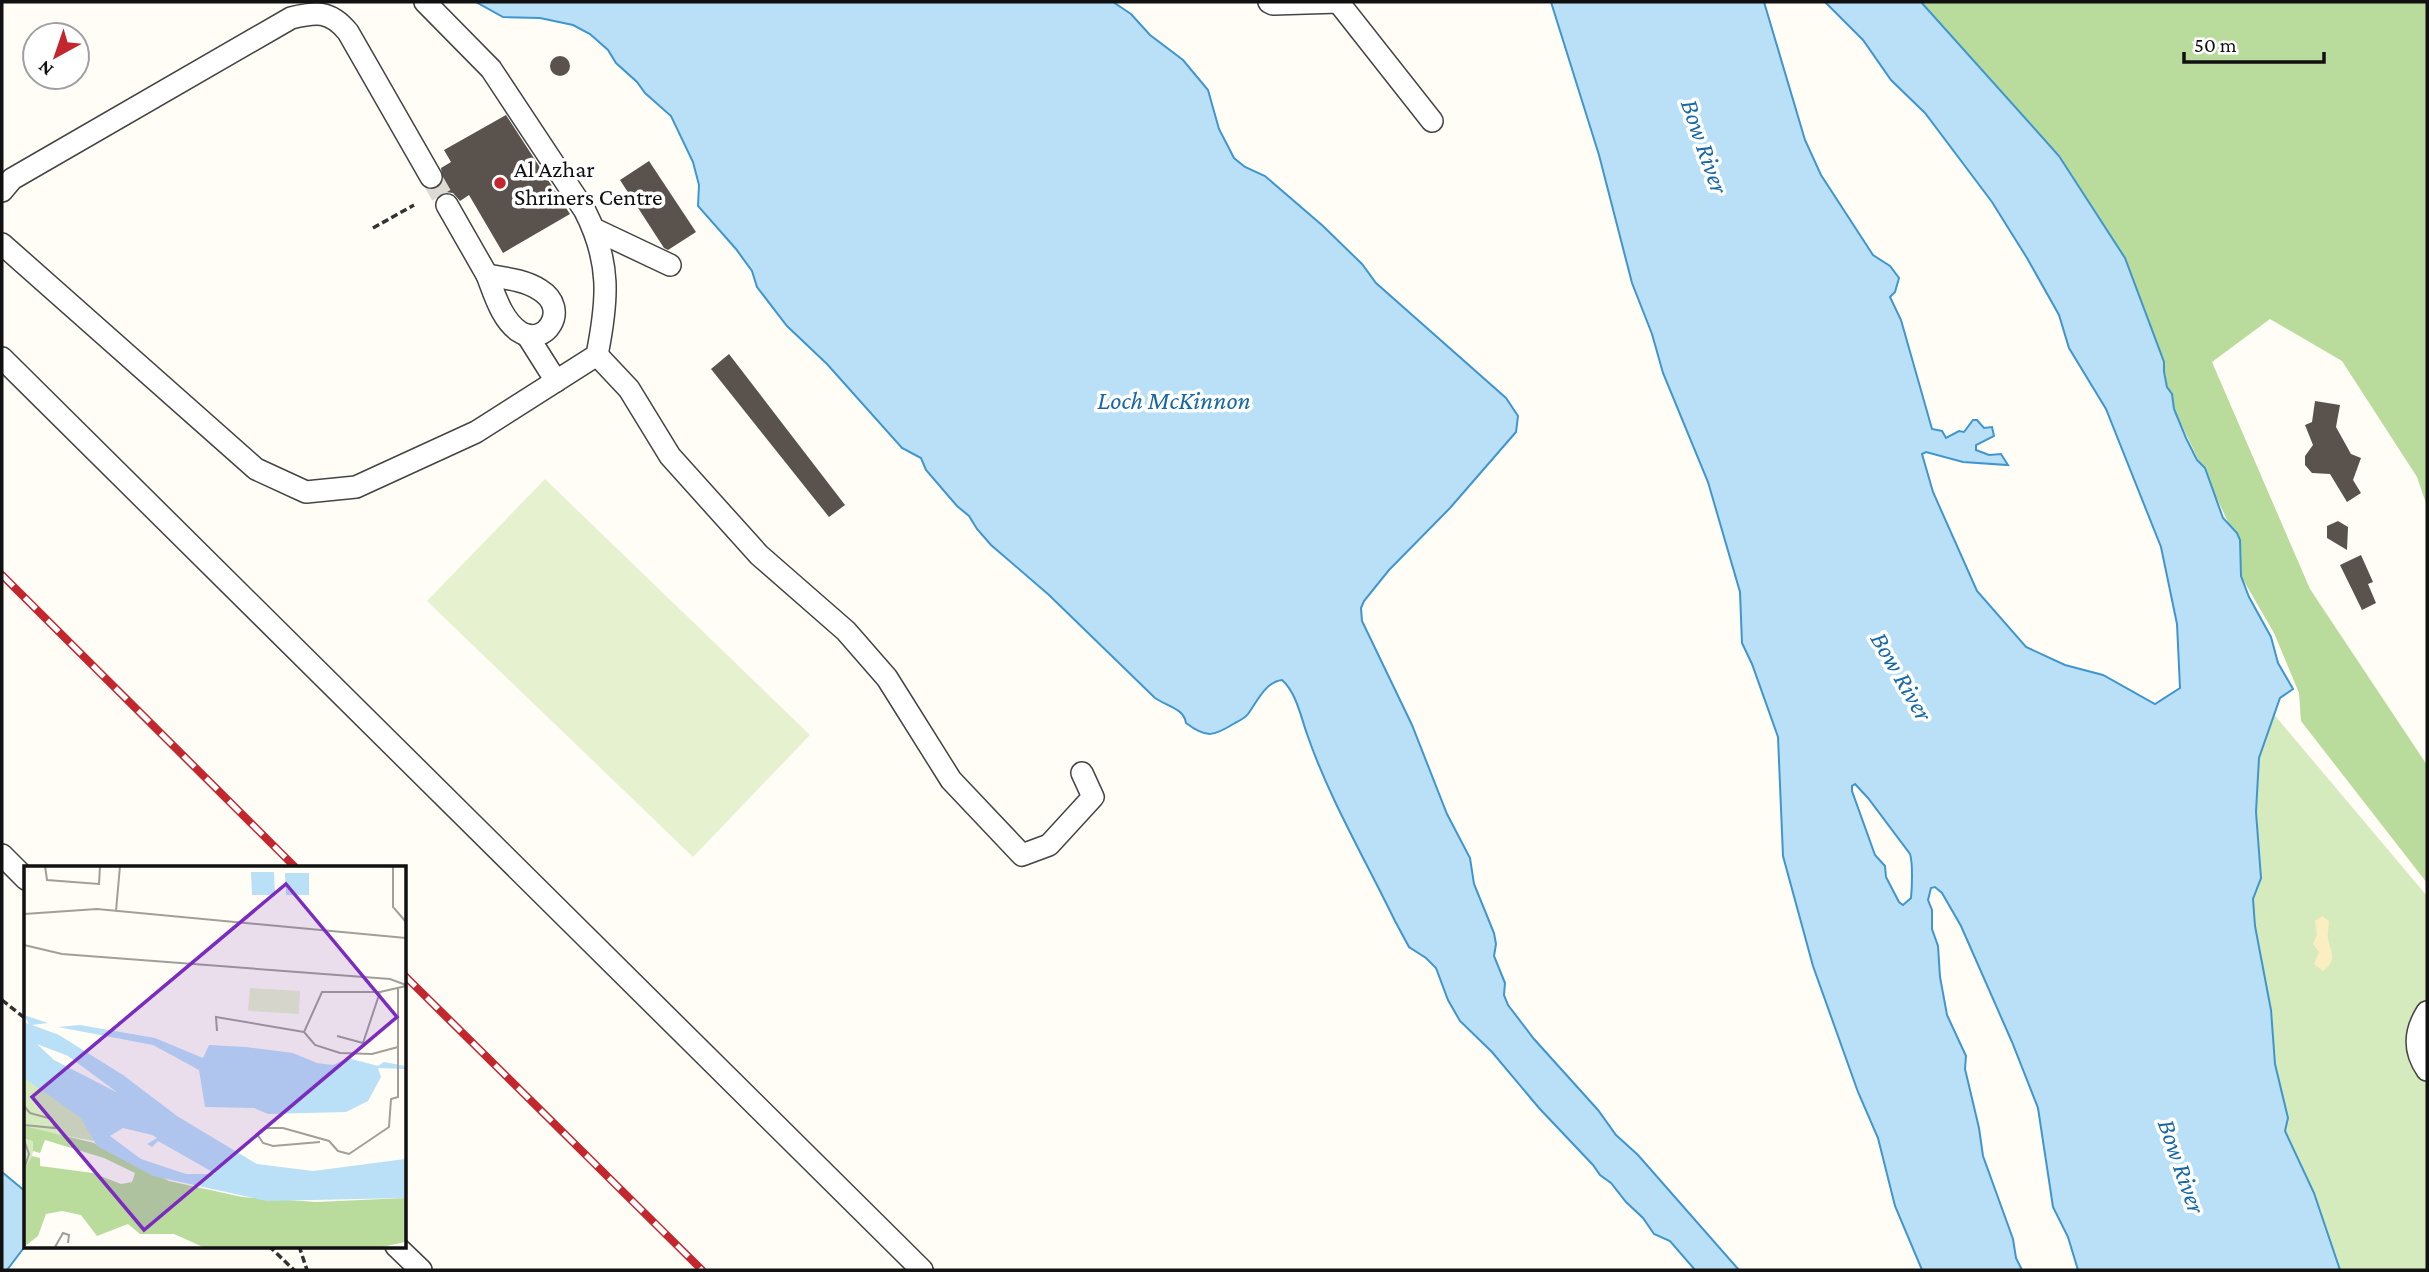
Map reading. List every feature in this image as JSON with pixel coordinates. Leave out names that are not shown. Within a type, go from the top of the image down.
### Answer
[{"type":"street","points":[[2,244],[256,468],[306,492],[356,487],[476,432],[597,355],[606,309],[604,267],[594,229],[585,211],[491,69],[425,2]]},
{"type":"street","points":[[1269,2],[1339,2],[1432,121]]},
{"type":"street","points":[[2,191],[12,179],[291,18],[315,13],[335,20],[348,32],[431,177]]},
{"type":"street","points":[[447,205],[487,275],[505,315],[518,331],[527,335],[556,381]]},
{"type":"street","points":[[594,229],[670,265]]},
{"type":"street","points":[[487,275],[530,285],[549,297],[556,314],[553,323],[546,330],[527,335]]},
{"type":"street","points":[[597,355],[629,389],[670,456],[759,555],[846,631],[887,678],[951,780],[1022,855],[1049,845],[1093,797],[1082,773]]},
{"type":"street","points":[[2,358],[922,1270]]},
{"type":"street","points":[[2,855],[24,877]]},
{"type":"street","points":[[2427,1012],[2418,1027],[2417,1041],[2418,1054],[2427,1070]]},
{"type":"street","points":[[398,1248],[421,1270]]},
{"type":"path","points":[[373,228],[414,205]]},
{"type":"path","points":[[2,1000],[24,1017]]},
{"type":"path","points":[[271,1248],[294,1270]]},
{"type":"path","points":[[300,1248],[307,1270]]},
{"type":"green space","points":[[1921,2],[2427,2],[2427,506],[2417,477],[2342,361],[2270,319],[2212,362],[2310,589],[2427,765],[2427,883],[2301,721],[2299,693],[2274,633],[2241,576],[2231,528],[2174,409],[2164,372],[2059,156]]},
{"type":"green space","points":[[545,479],[810,735],[693,857],[427,601]]},
{"type":"green space","points":[[2261,699],[2427,896],[2427,1270],[2314,1270],[2276,1167],[2233,851]]},
{"type":"sand","points":[[2322,916],[2329,921],[2328,937],[2332,956],[2331,963],[2323,971],[2314,964],[2319,952],[2313,944],[2317,934],[2315,921]]},
{"type":"water","name":"Loch McKinnon","points":[[476,2],[1113,2],[1131,14],[1150,35],[1183,60],[1208,90],[1219,129],[1234,158],[1245,167],[1265,176],[1323,226],[1362,264],[1376,283],[1506,398],[1518,416],[1516,432],[1450,508],[1389,570],[1364,601],[1361,608],[1362,621],[1412,725],[1447,814],[1470,858],[1474,884],[1494,933],[1494,956],[1505,983],[1504,995],[1508,1005],[1534,1039],[1598,1110],[1616,1135],[1638,1155],[1739,1270],[1695,1270],[1670,1241],[1654,1234],[1643,1218],[1539,1108],[1492,1052],[1460,1021],[1448,1000],[1436,968],[1409,947],[1395,921],[1326,782],[1287,685],[1282,680],[1271,684],[1244,718],[1210,734],[1193,728],[1186,723],[1182,714],[1155,698],[1049,595],[991,545],[969,516],[926,470],[921,458],[902,448],[827,364],[787,326],[757,287],[752,271],[736,249],[698,206],[699,185],[693,162],[671,116],[616,63],[608,50],[590,34],[573,25],[540,18],[503,17]]},
{"type":"water","name":"Bow River","points":[[1551,2],[1764,2],[1805,140],[1821,175],[1873,255],[1890,266],[1899,278],[1895,292],[1890,297],[1901,320],[1932,429],[1942,431],[1946,438],[1959,431],[1964,432],[1973,420],[1977,420],[1984,428],[1992,427],[1994,436],[1976,445],[1976,450],[1989,455],[2001,454],[2008,465],[1963,462],[1926,452],[1922,454],[1933,492],[1977,591],[2026,647],[2065,665],[2103,675],[2155,704],[2180,688],[2177,624],[2161,547],[2106,409],[2069,348],[2059,315],[1992,202],[1925,113],[1891,80],[1863,40],[1825,2],[1921,2],[2059,156],[2125,258],[2164,362],[2167,387],[2172,394],[2174,409],[2197,460],[2205,468],[2223,518],[2240,540],[2241,576],[2271,637],[2278,663],[2293,689],[2280,698],[2259,758],[2256,812],[2261,878],[2253,899],[2255,926],[2271,1010],[2275,1064],[2288,1118],[2285,1131],[2314,1193],[2340,1270],[2078,1270],[2068,1237],[2053,1207],[2038,1108],[1961,926],[1942,893],[1935,887],[1931,888],[1928,900],[1932,910],[1932,929],[1938,946],[1947,1015],[1966,1056],[1965,1069],[1983,1156],[2022,1270],[1922,1270],[1895,1206],[1878,1138],[1858,1092],[1813,966],[1783,856],[1778,737],[1742,643],[1740,592],[1708,482],[1663,373],[1652,334],[1632,283],[1599,155]],"holes":[[[1855,784],[1910,854],[1911,898],[1903,905],[1886,877],[1885,866],[1875,855],[1852,786]]]},
{"type":"water","points":[[2,1172],[24,1190],[24,1248],[7,1270],[2,1270]]},
{"type":"building","points":[[560,56],[567,59],[570,66],[567,73],[560,76],[553,73],[550,66],[553,59]]},
{"type":"building","name":"Al Azhar Shriners Centre","points":[[506,115],[570,214],[503,253],[469,195],[460,201],[453,193],[445,192],[441,168],[451,162],[444,150]]},
{"type":"building","points":[[649,161],[696,232],[668,250],[664,248],[620,180]]},
{"type":"building","points":[[729,354],[845,505],[829,517],[711,369]]},
{"type":"building","points":[[2315,401],[2340,405],[2336,427],[2351,454],[2361,458],[2353,480],[2361,493],[2347,502],[2330,474],[2312,473],[2305,465],[2305,456],[2313,445],[2305,425],[2312,422]]},
{"type":"building","points":[[2338,521],[2348,527],[2347,550],[2327,538],[2327,526]]},
{"type":"building","points":[[2361,555],[2373,582],[2368,584],[2376,603],[2362,610],[2340,565]]},
{"type":"tunnel","points":[[431,177],[447,205]]},
{"type":"railway","points":[[2,575],[294,866]]},
{"type":"railway","points":[[406,977],[702,1270]]},
{"type":"place","name":"Al Azhar Shriners Centre","points":[[500,183]]}]
